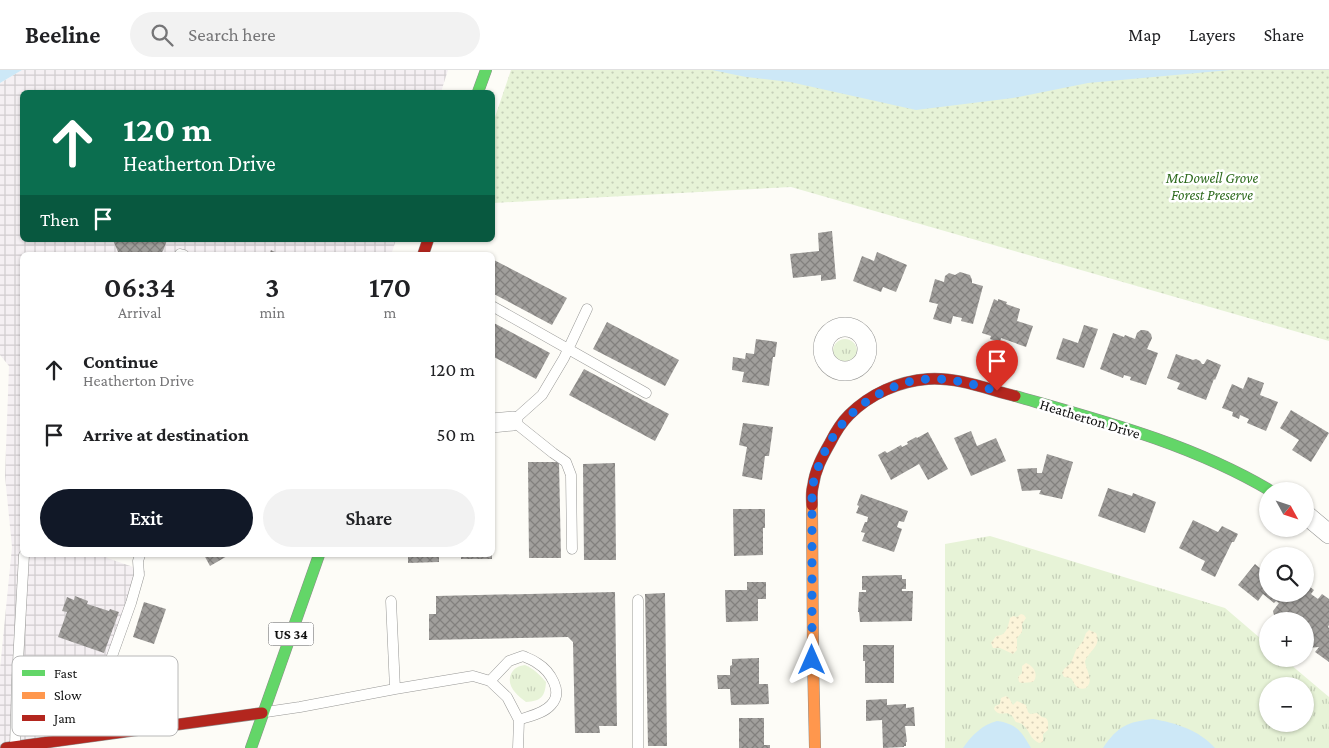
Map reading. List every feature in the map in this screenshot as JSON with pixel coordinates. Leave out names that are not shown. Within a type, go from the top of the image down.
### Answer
[{"type":"street","points":[[479,90],[486,70]]},
{"type":"street","points":[[856,368],[873,396]]},
{"type":"street","name":"Heatherton Drive","points":[[814,748],[812,488],[822,456],[838,428],[849,415],[873,396],[900,384],[910,382],[929,379],[960,381],[1108,422],[1200,455],[1259,484]]},
{"type":"street","points":[[495,423],[513,421]]},
{"type":"street","points":[[1314,522],[1329,534]]},
{"type":"street","name":"US 34","points":[[251,748],[318,557]]},
{"type":"street","points":[[178,724],[262,713]]},
{"type":"street","points":[[10,747],[45,745],[88,736]]},
{"type":"lane","points":[[495,308],[646,393]]},
{"type":"lane","points":[[572,549],[571,475],[566,462],[513,421],[542,394],[568,349],[587,308]]},
{"type":"lane","points":[[18,656],[24,557]]},
{"type":"lane","points":[[112,656],[139,575],[139,557]]},
{"type":"lane","points":[[638,600],[638,748]]},
{"type":"lane","points":[[391,601],[395,689]]},
{"type":"lane","points":[[490,681],[509,661],[523,656],[538,663],[553,679],[557,692],[552,704],[541,712],[519,720]]},
{"type":"lane","points":[[262,713],[300,708],[473,676],[490,681],[507,697],[519,720],[518,748]]},
{"type":"lane","points":[[10,747],[12,725]]},
{"type":"shaded area","points":[[22,70],[448,70],[442,90],[20,90],[20,242],[395,242],[392,252],[20,252],[20,557],[107,557],[145,571],[117,656],[12,656],[12,736],[57,736],[0,747],[0,669],[12,547],[5,476],[9,366],[0,355],[0,83]]},
{"type":"green space","name":"McDowell Grove Forest Preserve","points":[[511,70],[1329,70],[1329,341],[791,187],[495,203],[495,117]]},
{"type":"green space","points":[[845,339],[850,340],[856,346],[856,356],[850,362],[845,363],[840,362],[834,356],[833,351],[834,346],[840,340]]},
{"type":"green space","points":[[990,536],[1225,608],[1259,637],[1259,667],[1293,667],[1305,677],[1259,677],[1259,732],[1314,732],[1314,684],[1329,697],[1329,748],[945,748],[945,544]]},
{"type":"green space","points":[[525,665],[546,682],[543,695],[535,701],[526,702],[511,686],[510,678],[513,670]]},
{"type":"sand","points":[[1021,614],[1026,618],[1022,624],[1022,632],[1017,638],[1017,650],[1013,654],[1000,648],[993,648],[991,643],[996,636],[1004,633],[1010,618]]},
{"type":"sand","points":[[1089,630],[1096,633],[1098,641],[1085,661],[1090,678],[1089,685],[1086,688],[1080,689],[1071,678],[1064,677],[1062,673],[1071,663],[1076,650]]},
{"type":"sand","points":[[1026,663],[1033,668],[1036,676],[1033,682],[1022,683],[1019,682],[1018,677],[1022,673],[1022,666]]},
{"type":"sand","points":[[1006,696],[1013,705],[1017,701],[1026,705],[1030,714],[1037,713],[1047,719],[1048,730],[1043,734],[1043,742],[1039,743],[1036,741],[1022,724],[1016,722],[1011,715],[996,712],[995,706],[1000,704],[1001,698]]},
{"type":"water","points":[[0,70],[22,70],[0,83]]},
{"type":"water","points":[[712,70],[1230,70],[1088,83],[1013,98],[916,110],[790,82],[746,77]]},
{"type":"water","points":[[1153,719],[1187,728],[1202,736],[1215,748],[1103,748],[1113,735],[1124,726]]},
{"type":"water","points":[[997,721],[1018,729],[1031,748],[963,748],[978,731]]},
{"type":"building","points":[[832,231],[836,279],[821,281],[821,275],[793,278],[790,254],[819,251],[818,233]]},
{"type":"building","points":[[114,242],[166,242],[162,252],[118,252]]},
{"type":"building","points":[[877,252],[907,265],[896,292],[883,287],[881,292],[853,281],[862,256],[874,261]]},
{"type":"building","points":[[495,261],[567,298],[552,325],[495,295]]},
{"type":"building","points":[[960,272],[970,275],[972,283],[983,286],[973,324],[961,321],[962,318],[953,316],[951,324],[933,319],[938,304],[929,302],[935,279],[944,282],[945,276],[949,273],[955,275]]},
{"type":"building","points":[[994,299],[1007,302],[1006,304],[1020,309],[1017,321],[1033,326],[1026,347],[1001,338],[1000,342],[990,339],[991,336],[982,333]]},
{"type":"building","points":[[607,322],[679,360],[665,386],[593,349]]},
{"type":"building","points":[[495,324],[550,353],[536,379],[495,358]]},
{"type":"building","points":[[1084,325],[1098,329],[1084,368],[1056,359],[1063,338],[1078,343]]},
{"type":"building","points":[[1141,330],[1148,331],[1151,334],[1152,338],[1147,349],[1158,353],[1146,385],[1130,380],[1131,377],[1124,375],[1123,378],[1100,369],[1113,333],[1135,339],[1137,333]]},
{"type":"building","points":[[756,339],[777,342],[769,386],[742,382],[744,372],[732,370],[733,357],[745,359],[746,353],[754,354]]},
{"type":"building","points":[[1176,354],[1193,360],[1196,359],[1202,364],[1207,359],[1221,365],[1206,400],[1177,389],[1180,383],[1167,378]]},
{"type":"building","points":[[584,369],[669,414],[655,441],[569,395]]},
{"type":"building","points":[[1248,377],[1264,383],[1260,395],[1278,402],[1266,431],[1247,423],[1249,419],[1240,415],[1239,419],[1232,416],[1233,412],[1222,408],[1232,384],[1243,389]]},
{"type":"building","points":[[1291,410],[1329,433],[1311,462],[1292,450],[1299,440],[1280,428]]},
{"type":"building","points":[[743,423],[773,427],[769,456],[765,456],[762,480],[742,476],[747,447],[739,445]]},
{"type":"building","points":[[971,431],[977,446],[996,438],[1006,461],[971,476],[954,438]]},
{"type":"building","points":[[928,432],[948,469],[928,480],[919,464],[891,480],[878,455],[885,451],[887,453],[901,445],[902,447],[908,444],[907,442]]},
{"type":"building","points":[[1047,454],[1073,462],[1062,499],[1039,494],[1041,490],[1022,491],[1017,469],[1037,468],[1037,473],[1042,473]]},
{"type":"building","points":[[528,462],[559,462],[561,558],[529,558]]},
{"type":"building","points":[[615,463],[616,560],[584,560],[583,464]]},
{"type":"building","points":[[1108,488],[1132,496],[1133,493],[1156,502],[1145,533],[1098,516]]},
{"type":"building","points":[[861,494],[908,511],[904,522],[899,521],[897,527],[902,529],[894,552],[862,541],[865,533],[861,532],[868,517],[856,513]]},
{"type":"building","points":[[733,509],[765,509],[763,555],[734,556]]},
{"type":"building","points":[[1193,520],[1218,532],[1222,526],[1238,534],[1234,542],[1232,542],[1215,577],[1201,570],[1205,561],[1179,548]]},
{"type":"building","points":[[205,557],[226,557],[210,566]]},
{"type":"building","points":[[408,557],[439,557],[439,562],[408,563]]},
{"type":"building","points":[[461,557],[492,557],[492,559],[461,559]]},
{"type":"building","points":[[1255,564],[1259,567],[1258,601],[1238,585]]},
{"type":"building","points":[[902,575],[902,579],[906,579],[906,589],[902,589],[902,591],[913,591],[912,621],[860,622],[858,612],[859,592],[866,592],[866,590],[862,590],[862,576]]},
{"type":"building","points":[[747,582],[766,582],[766,599],[758,599],[758,621],[726,622],[725,590],[747,590]]},
{"type":"building","points":[[615,592],[617,726],[599,726],[600,733],[575,733],[573,642],[568,637],[429,640],[429,614],[436,614],[436,596]]},
{"type":"building","points":[[665,593],[667,746],[648,746],[645,594]]},
{"type":"building","points":[[1322,594],[1329,599],[1329,662],[1315,652],[1319,647],[1314,648],[1314,612],[1273,612],[1279,603],[1278,602],[1314,602],[1314,596],[1318,599]]},
{"type":"building","points":[[75,596],[88,601],[87,604],[119,612],[104,653],[58,637],[67,612],[62,611],[67,597],[74,600]]},
{"type":"building","points":[[144,602],[166,609],[154,644],[133,637]]},
{"type":"building","points":[[863,645],[894,645],[894,683],[865,683]]},
{"type":"building","points":[[759,658],[759,684],[768,684],[769,704],[731,705],[730,689],[718,689],[717,675],[730,675],[732,659]]},
{"type":"building","points":[[887,699],[887,705],[906,704],[906,708],[914,707],[915,726],[905,726],[907,742],[904,747],[883,748],[882,720],[866,721],[866,700]]},
{"type":"building","points":[[739,718],[764,718],[764,745],[770,745],[770,748],[739,748]]},
{"type":"traffic: fast","points":[[479,90],[486,70]]},
{"type":"traffic: fast","points":[[1015,396],[1146,435],[1210,460],[1259,484]]},
{"type":"traffic: fast","points":[[251,748],[318,557]]},
{"type":"traffic: slow","points":[[812,505],[815,748]]},
{"type":"traffic: jam","points":[[424,252],[427,242]]},
{"type":"traffic: jam","points":[[812,505],[815,474],[834,436],[849,415],[876,395],[896,386],[917,380],[939,379],[961,382],[1015,396]]},
{"type":"traffic: jam","points":[[178,724],[262,713]]},
{"type":"traffic: jam","points":[[6,748],[94,736]]},
{"type":"route","points":[[812,660],[812,488],[822,456],[838,428],[860,405],[873,396],[900,384],[929,379],[960,381],[997,391]]}]
